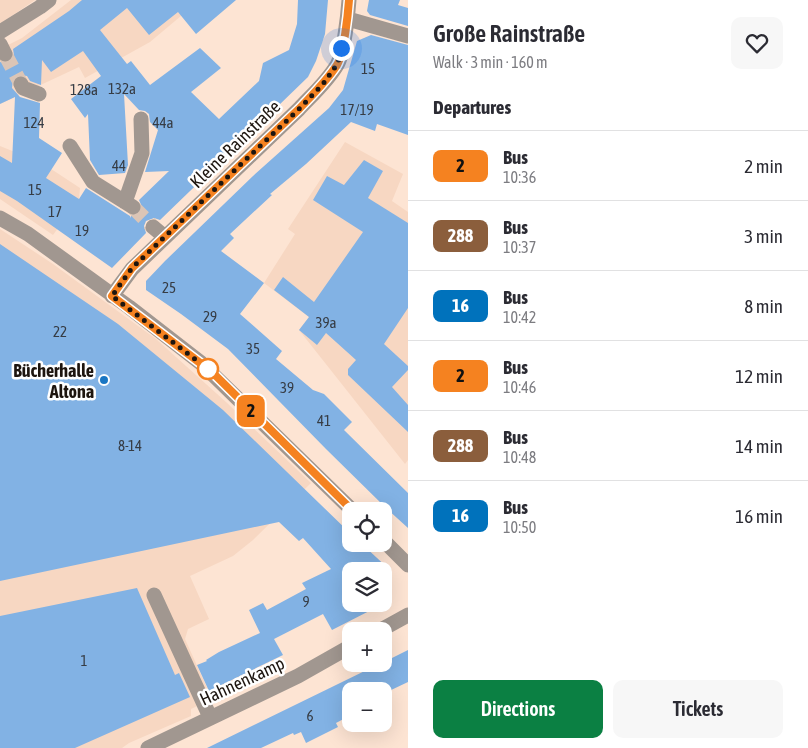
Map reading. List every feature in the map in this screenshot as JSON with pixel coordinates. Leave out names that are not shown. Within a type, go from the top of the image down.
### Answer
[{"type":"street","points":[[0,32],[49,0]]},
{"type":"street","name":"Kleine Rainstraße","points":[[112,296],[132,268],[323,84],[338,63],[348,19],[349,0]]},
{"type":"street","points":[[348,19],[408,36]]},
{"type":"street","points":[[21,84],[23,88],[39,94]]},
{"type":"street","points":[[70,146],[93,182],[129,205],[142,153],[141,119]]},
{"type":"street","points":[[0,218],[28,234],[212,372],[344,502]]},
{"type":"street","points":[[153,227],[165,237]]},
{"type":"street","points":[[392,549],[408,565]]},
{"type":"street","points":[[154,595],[210,717]]},
{"type":"street","points":[[392,624],[408,615]]},
{"type":"street","name":"Hahnenkamp","points":[[148,748],[298,676],[342,651]]},
{"type":"shaded area","points":[[0,0],[35,0],[0,24]]},
{"type":"shaded area","points":[[71,0],[200,0],[150,42],[85,78],[79,67],[0,104],[0,49],[22,38]]},
{"type":"shaded area","points":[[345,142],[403,174],[392,201],[408,212],[408,460],[405,464],[299,330],[309,317],[264,283],[295,234],[288,229]]},
{"type":"shaded area","points":[[0,146],[42,163],[80,188],[79,199],[53,235],[0,199]]},
{"type":"shaded area","points":[[0,229],[53,264],[156,339],[311,483],[253,540],[233,556],[190,576],[209,619],[188,629],[185,639],[212,699],[191,709],[191,716],[129,743],[122,748],[0,748]]},
{"type":"building","points":[[82,0],[236,0],[196,34],[178,12],[149,35],[127,8],[100,30],[127,64],[131,61],[150,85],[200,48],[221,68],[191,92],[219,119],[259,81],[263,63],[289,50],[297,24],[298,0],[328,0],[325,34],[316,61],[308,77],[160,220],[154,218],[146,221],[144,226],[146,233],[112,268],[0,191],[0,156],[12,163],[15,97],[0,104],[0,62],[10,62],[14,55],[13,49]],"holes":[[[83,51],[101,76],[71,99],[85,118],[88,114],[90,160],[99,175],[125,173],[128,165],[124,94],[139,110],[149,114],[150,122],[158,130],[145,172],[169,171],[139,200],[142,207],[141,212],[130,218],[130,216],[86,188],[79,199],[46,178],[62,153],[39,138],[40,103],[20,97],[12,88],[13,79],[21,75],[27,76],[30,81],[41,85],[42,60],[51,72]]]},
{"type":"building","points":[[369,0],[400,0],[398,5],[408,8],[408,26],[370,15],[367,11]]},
{"type":"building","points":[[371,35],[408,45],[408,135],[377,124],[375,131],[351,122],[270,194],[272,195],[230,234],[234,238],[221,251],[264,283],[240,314],[282,351],[276,359],[313,390],[324,394],[352,422],[344,430],[408,493],[408,528],[392,513],[392,502],[380,502],[228,349],[146,290],[146,281],[165,261],[253,176],[329,108],[343,90],[357,41]]},
{"type":"building","points":[[364,160],[383,171],[368,198],[408,223],[408,308],[384,344],[408,366],[408,370],[392,387],[408,405],[408,432],[348,375],[348,369],[356,360],[326,333],[317,345],[299,330],[309,317],[274,290],[283,277],[314,302],[363,232],[313,200],[327,176],[344,185]]},
{"type":"building","points":[[0,244],[118,324],[223,410],[342,525],[342,552],[371,552],[381,562],[342,562],[342,612],[367,612],[348,622],[342,622],[342,625],[332,630],[323,614],[274,639],[283,655],[209,691],[197,665],[207,661],[219,652],[260,633],[249,610],[263,603],[267,610],[306,589],[302,583],[331,569],[303,538],[299,541],[279,522],[0,581]]},
{"type":"building","points":[[137,588],[175,675],[179,673],[190,697],[75,748],[0,748],[0,616]]},
{"type":"building","points":[[408,650],[408,682],[392,690],[392,682],[342,682],[363,672],[392,672],[392,658]]},
{"type":"building","points":[[342,682],[342,720],[336,723],[338,727],[306,743],[301,732],[294,735],[293,733],[261,748],[207,748]]},
{"type":"tunnel","points":[[5,54],[21,84]]},
{"type":"tunnel","points":[[133,207],[153,227]]},
{"type":"bus line","name":"2","points":[[344,502],[212,372],[129,307],[112,296],[132,268],[323,84],[338,63],[348,19],[349,0]]},
{"type":"place","name":"Bücherhalle Altona","points":[[104,380]]},
{"type":"route","points":[[208,369],[212,372],[129,307],[112,296],[132,268],[323,84],[338,63],[341,48]]}]
